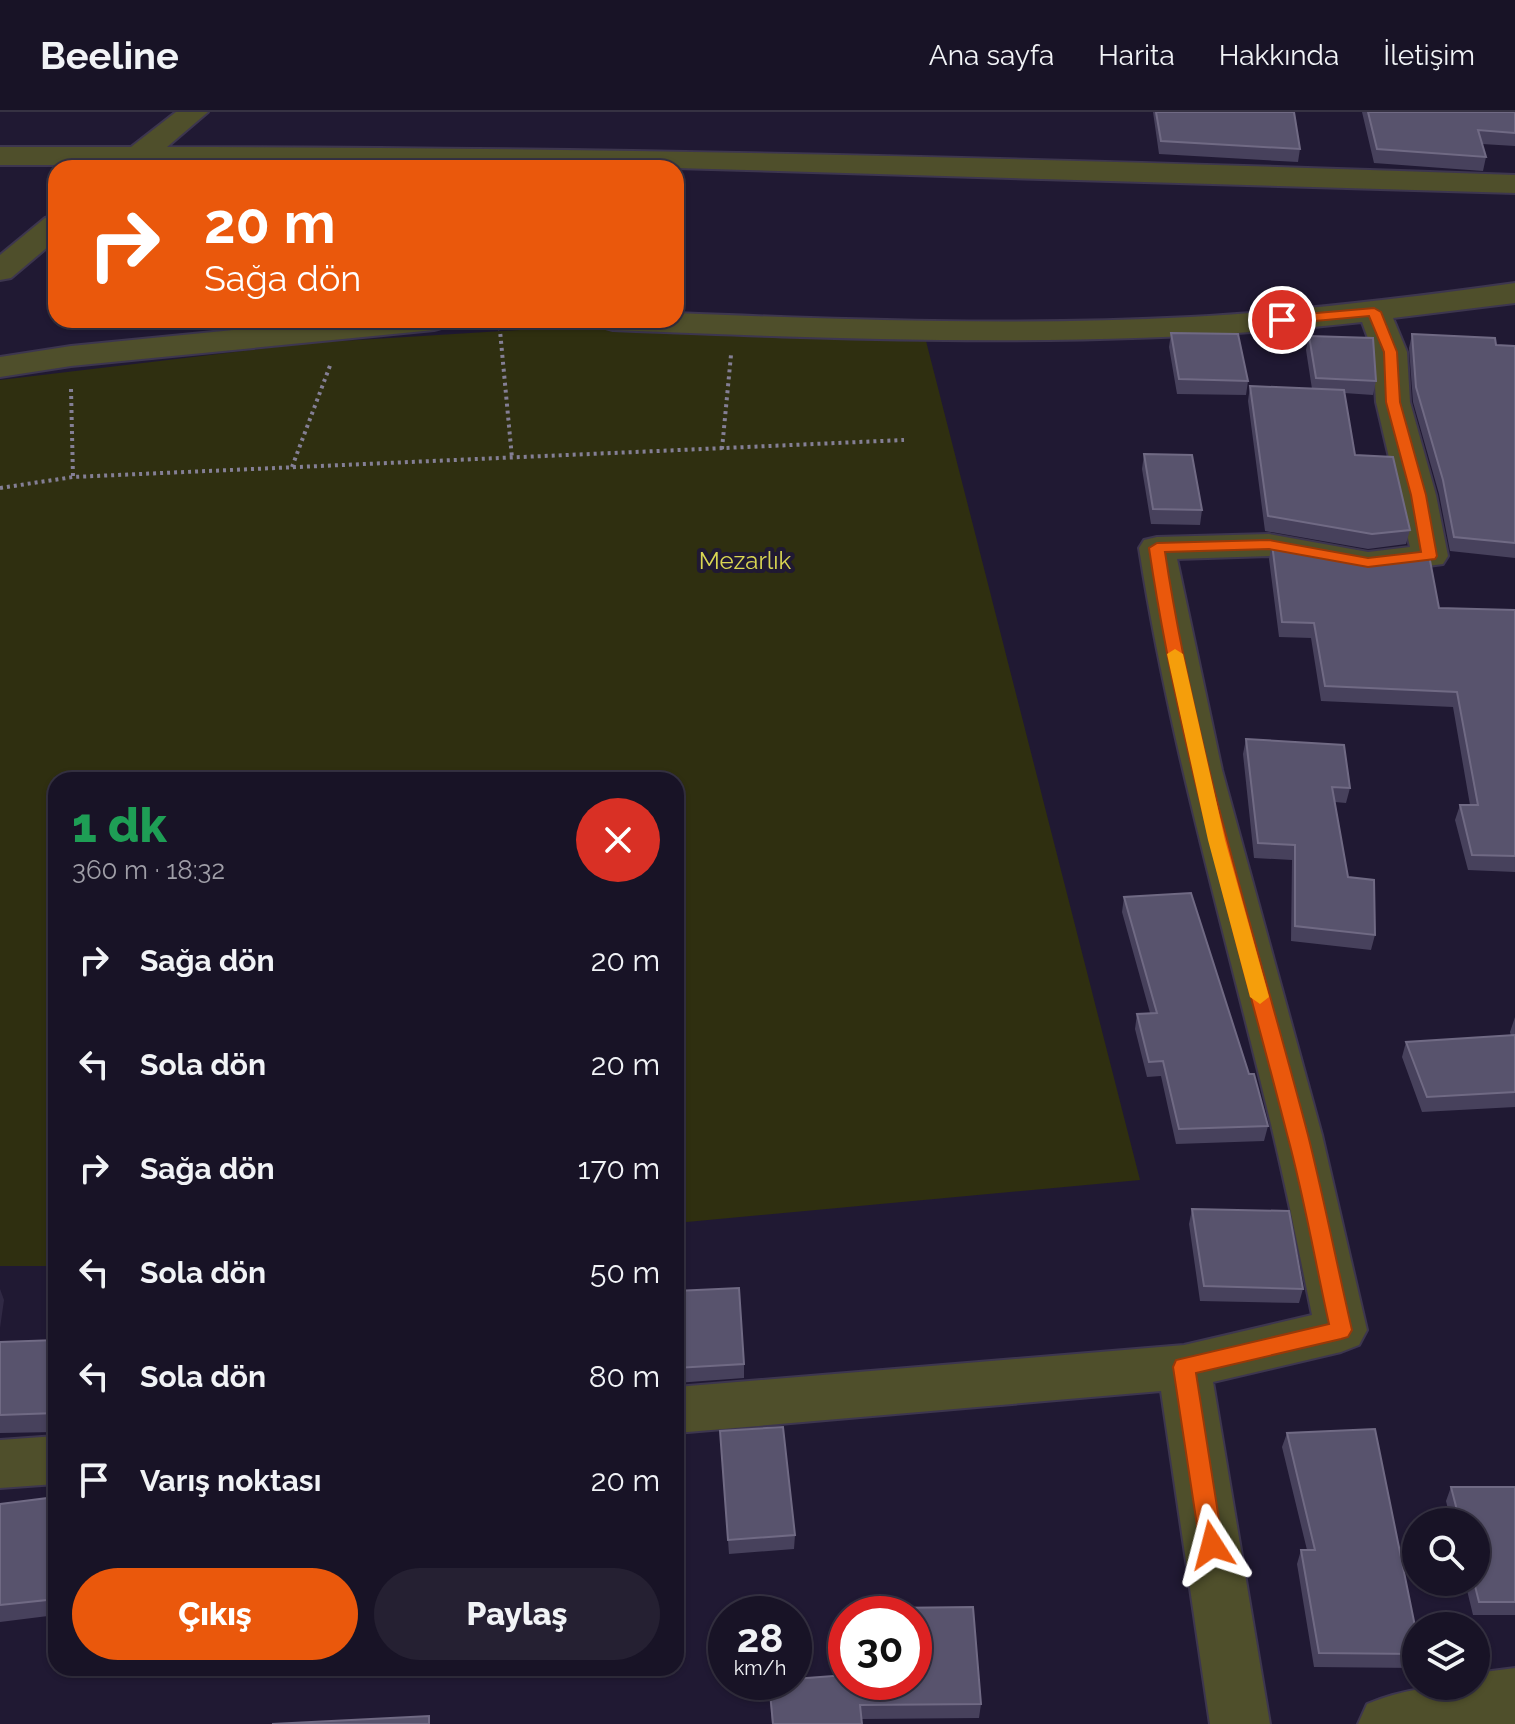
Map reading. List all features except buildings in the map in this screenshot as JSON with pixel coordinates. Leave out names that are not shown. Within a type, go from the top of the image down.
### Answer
[{"type":"street","points":[[133,160],[194,112]]},
{"type":"street","points":[[0,156],[87,160]]},
{"type":"street","points":[[244,160],[473,156],[1017,166],[1515,184]]},
{"type":"street","points":[[0,271],[48,231]]},
{"type":"street","points":[[684,324],[947,330],[1174,327],[1374,312],[1515,293]]},
{"type":"street","points":[[684,1409],[1184,1367],[1341,1330],[1298,1137],[1213,825],[1168,626],[1157,548],[1269,545],[1368,563],[1430,556],[1418,495],[1393,402],[1390,352],[1374,312]]},
{"type":"street","points":[[0,367],[71,356],[335,328]]},
{"type":"street","points":[[1184,1367],[1240,1724]]},
{"type":"street","points":[[0,1464],[48,1461]]},
{"type":"street","points":[[1388,1724],[1489,1698],[1515,1696]]},
{"type":"path","points":[[722,449],[733,326]]},
{"type":"path","points":[[292,467],[344,328]]},
{"type":"path","points":[[500,328],[512,458]]},
{"type":"path","points":[[71,356],[73,477]]},
{"type":"path","points":[[0,488],[73,477],[904,440]]},
{"type":"green space","name":"Mezarlık","points":[[551,328],[680,328],[925,337],[1140,1180],[684,1222],[684,772],[48,772],[48,1266],[0,1266],[0,380],[310,343]]},
{"type":"slow traffic","points":[[1175,654],[1216,840],[1260,997]]},
{"type":"route","points":[[1212,1545],[1184,1367],[1341,1330],[1298,1137],[1216,840],[1168,626],[1157,548],[1269,545],[1368,563],[1430,556],[1418,495],[1393,402],[1390,352],[1374,312],[1282,320]]}]
